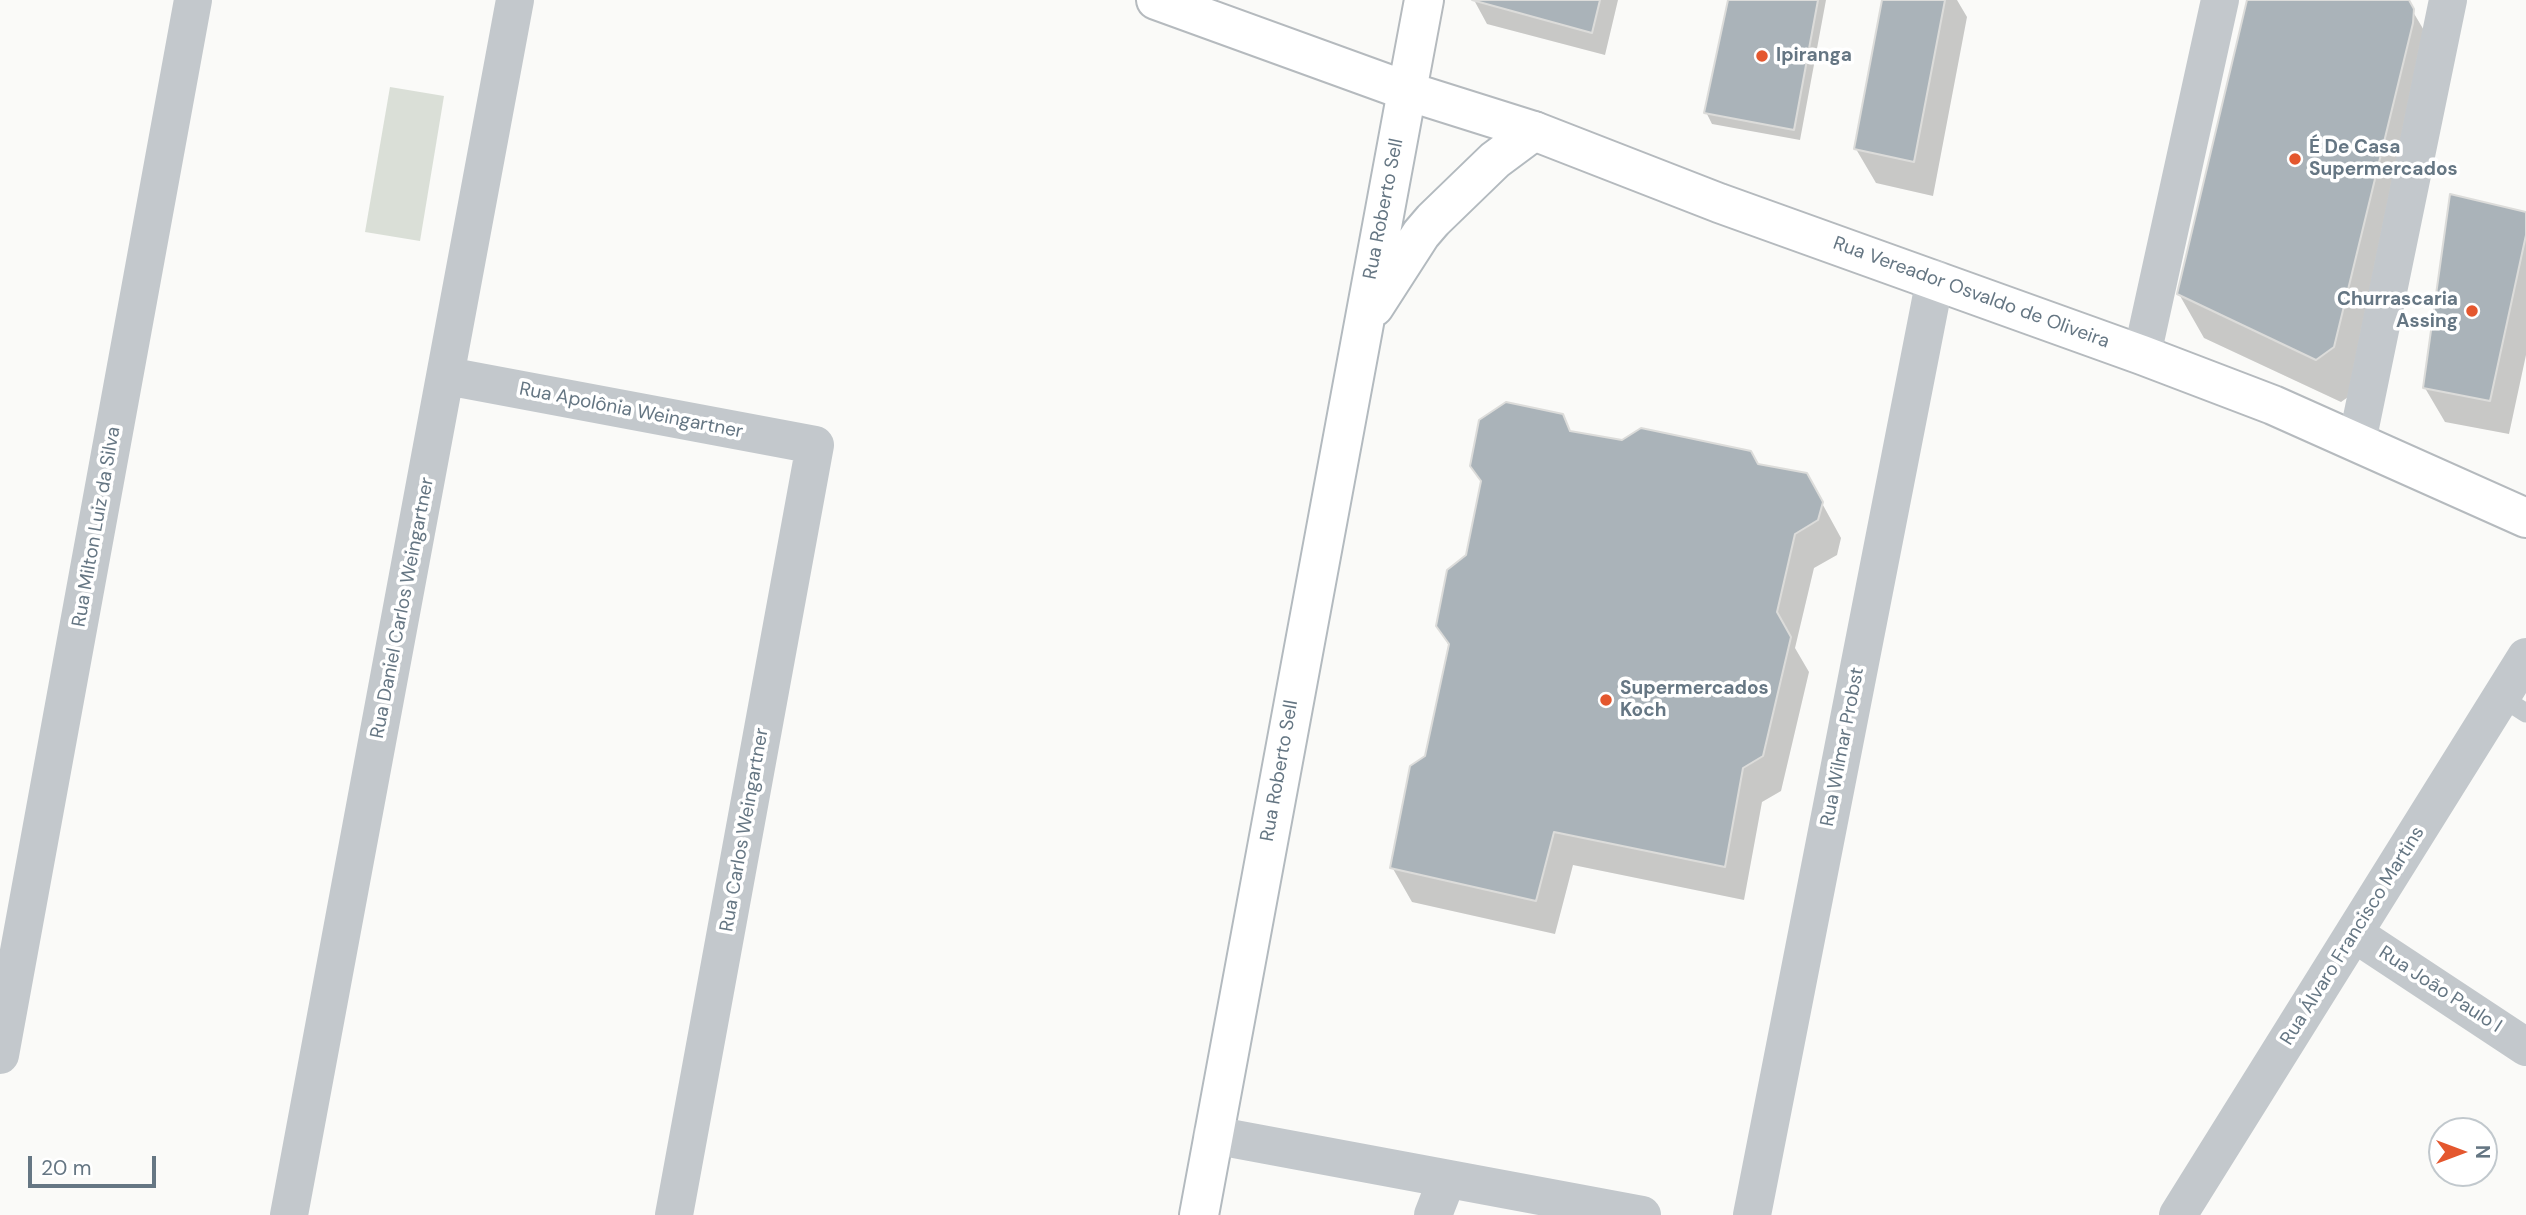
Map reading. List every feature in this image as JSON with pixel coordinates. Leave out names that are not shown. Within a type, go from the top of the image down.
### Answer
[{"type":"main road","name":"Rua Vereador Osvaldo de Oliveira","points":[[1156,0],[1407,91],[1534,131],[1719,203],[2142,355],[2273,405],[2526,518]]},
{"type":"main road","name":"Rua Roberto Sell","points":[[1199,1215],[1424,0]]},
{"type":"main road","name":"Rua Roberto Sell","points":[[1362,327],[1421,234],[1433,220],[1485,170],[1534,131]]},
{"type":"street","name":"Rua Milton Luiz da Silva","points":[[0,1055],[193,0]]},
{"type":"street","name":"Rua Daniel Carlos Weingartner","points":[[289,1215],[515,0]]},
{"type":"street","points":[[2142,355],[2220,0]]},
{"type":"street","points":[[2357,442],[2448,0]]},
{"type":"street","name":"Rua Wilmar Probst","points":[[1752,1215],[1935,279]]},
{"type":"street","name":"Rua Apolônia Weingartner","points":[[446,376],[816,445]]},
{"type":"street","name":"Rua Carlos Weingartner","points":[[674,1215],[816,445]]},
{"type":"street","name":"Rua Álvaro Francisco Martins","points":[[2178,1215],[2355,934],[2514,705],[2526,657]]},
{"type":"street","name":"Rua João Paulo I","points":[[2355,934],[2526,1047]]},
{"type":"street","points":[[1213,1135],[1642,1215]]},
{"type":"street","points":[[1433,1215],[1447,1179]]},
{"type":"shaded area","points":[[390,87],[444,96],[420,241],[365,232]]},
{"type":"building","points":[[1472,0],[1600,0],[1592,33]]},
{"type":"building","name":"Ipiranga","points":[[1728,0],[1818,0],[1794,130],[1704,113]]},
{"type":"building","points":[[1882,0],[1945,0],[1914,162],[1854,149]]},
{"type":"building","name":"É De Casa Supermercados","points":[[2247,0],[2409,0],[2414,9],[2413,23],[2334,347],[2316,360],[2177,294]]},
{"type":"building","name":"Churrascaria Assing","points":[[2450,194],[2526,212],[2526,235],[2490,401],[2423,388]]},
{"type":"building","name":"Supermercados Koch","points":[[1506,402],[1563,414],[1570,431],[1622,440],[1641,428],[1751,451],[1758,464],[1807,473],[1823,502],[1818,520],[1795,534],[1777,612],[1791,637],[1763,756],[1743,768],[1725,867],[1554,832],[1536,901],[1390,868],[1410,766],[1425,756],[1449,644],[1436,626],[1447,570],[1466,555],[1481,481],[1470,466],[1479,420]]},
{"type":"place","name":"Ipiranga","points":[[1762,56]]},
{"type":"place","name":"É De Casa Supermercados","points":[[2295,159]]},
{"type":"place","name":"Churrascaria Assing","points":[[2472,311]]},
{"type":"place","name":"Supermercados Koch","points":[[1606,700]]}]
